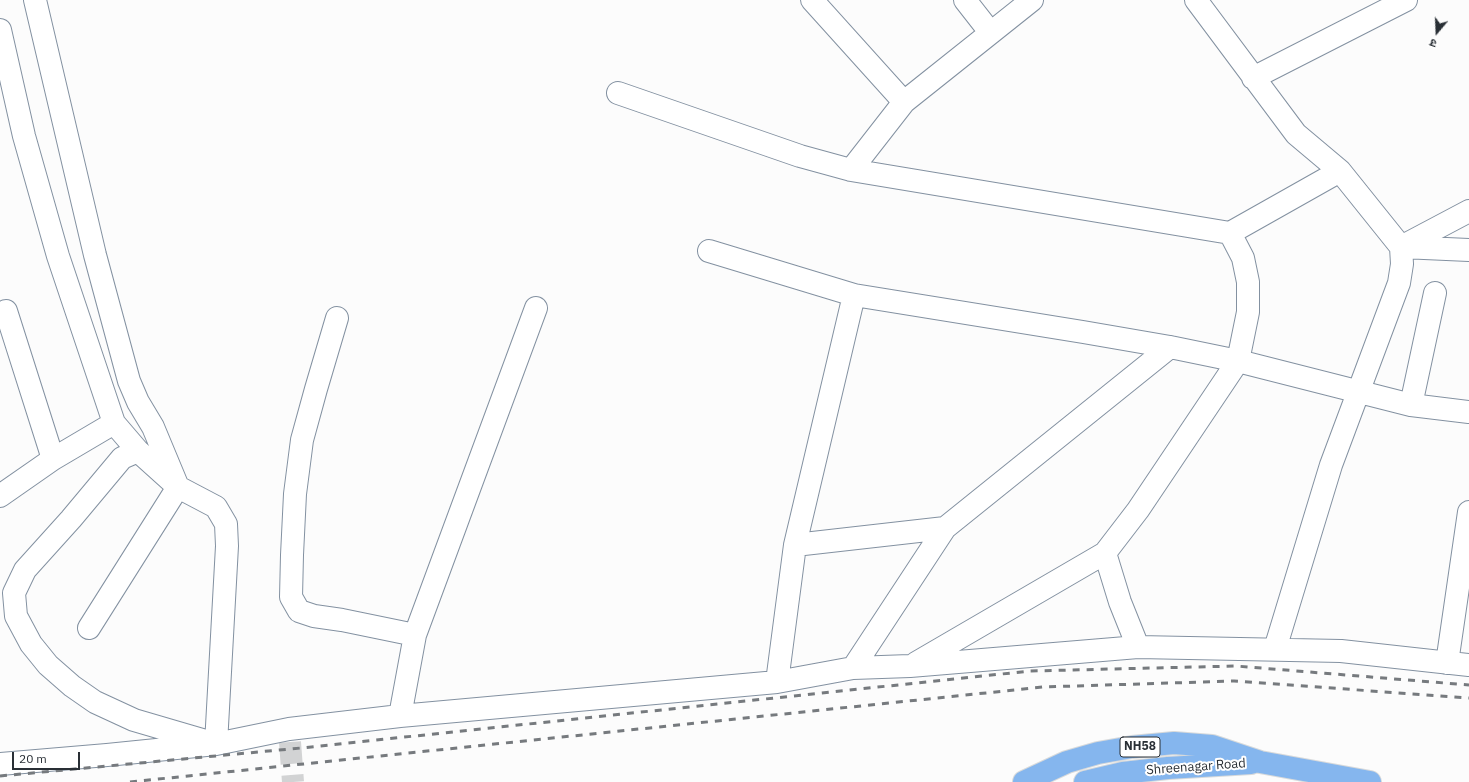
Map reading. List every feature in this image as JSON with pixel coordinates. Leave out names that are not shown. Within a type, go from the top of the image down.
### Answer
[{"type":"highway","name":"Shreenagar Road","points":[[1024,782],[1067,762],[1132,747],[1174,743],[1212,746],[1260,762],[1370,782]]},
{"type":"highway","name":"Shreenagar Road","points":[[1084,782],[1124,773],[1168,768],[1260,762]]},
{"type":"street","points":[[35,0],[96,255],[129,381],[178,487]]},
{"type":"street","points":[[812,0],[904,102]]},
{"type":"street","points":[[965,0],[990,32]]},
{"type":"street","points":[[851,170],[904,102],[1032,0]]},
{"type":"street","points":[[1196,0],[1296,134],[1340,171],[1401,247],[1402,264],[1399,283],[1332,465],[1275,649]]},
{"type":"street","points":[[1253,78],[1406,0]]},
{"type":"street","points":[[0,30],[24,136],[56,249],[114,423],[138,450],[178,487],[216,507],[226,524],[227,546],[216,744]]},
{"type":"street","points":[[618,93],[800,156],[851,170],[1230,233],[1340,171]]},
{"type":"street","points":[[1401,247],[1469,211]]},
{"type":"street","points":[[910,666],[1105,553],[1138,510],[1238,361],[1248,312],[1248,282],[1243,258],[1230,233]]},
{"type":"street","points":[[1401,247],[1469,250]]},
{"type":"street","points":[[709,251],[854,295],[1170,347],[1238,361],[1411,405],[1469,412]]},
{"type":"street","points":[[1411,405],[1435,293]]},
{"type":"street","points":[[777,682],[795,545],[854,295]]},
{"type":"street","points":[[400,716],[415,635],[536,308]]},
{"type":"street","points":[[6,311],[53,459]]},
{"type":"street","points":[[337,318],[302,440],[295,494],[292,555],[292,597],[299,611],[314,616],[342,620],[415,635]]},
{"type":"street","points":[[853,668],[945,528],[1170,347]]},
{"type":"street","points":[[0,496],[53,459],[114,423]]},
{"type":"street","points":[[138,450],[122,458],[71,519],[25,570],[14,593],[16,616],[31,644],[48,664],[72,686],[96,702],[134,720],[216,744]]},
{"type":"street","points":[[89,628],[178,487]]},
{"type":"street","points":[[1447,663],[1469,512]]},
{"type":"street","points":[[795,545],[945,528]]},
{"type":"street","points":[[1105,553],[1120,602],[1138,647]]},
{"type":"street","points":[[0,764],[216,744],[290,735],[400,716],[777,682],[853,668],[910,666],[1138,647],[1341,651],[1469,665]]},
{"type":"tunnel","points":[[290,742],[293,782]]},
{"type":"railway","points":[[0,776],[301,748],[1030,671],[1236,666],[1469,685]]},
{"type":"railway","points":[[130,782],[1043,687],[1234,681],[1469,698]]}]
